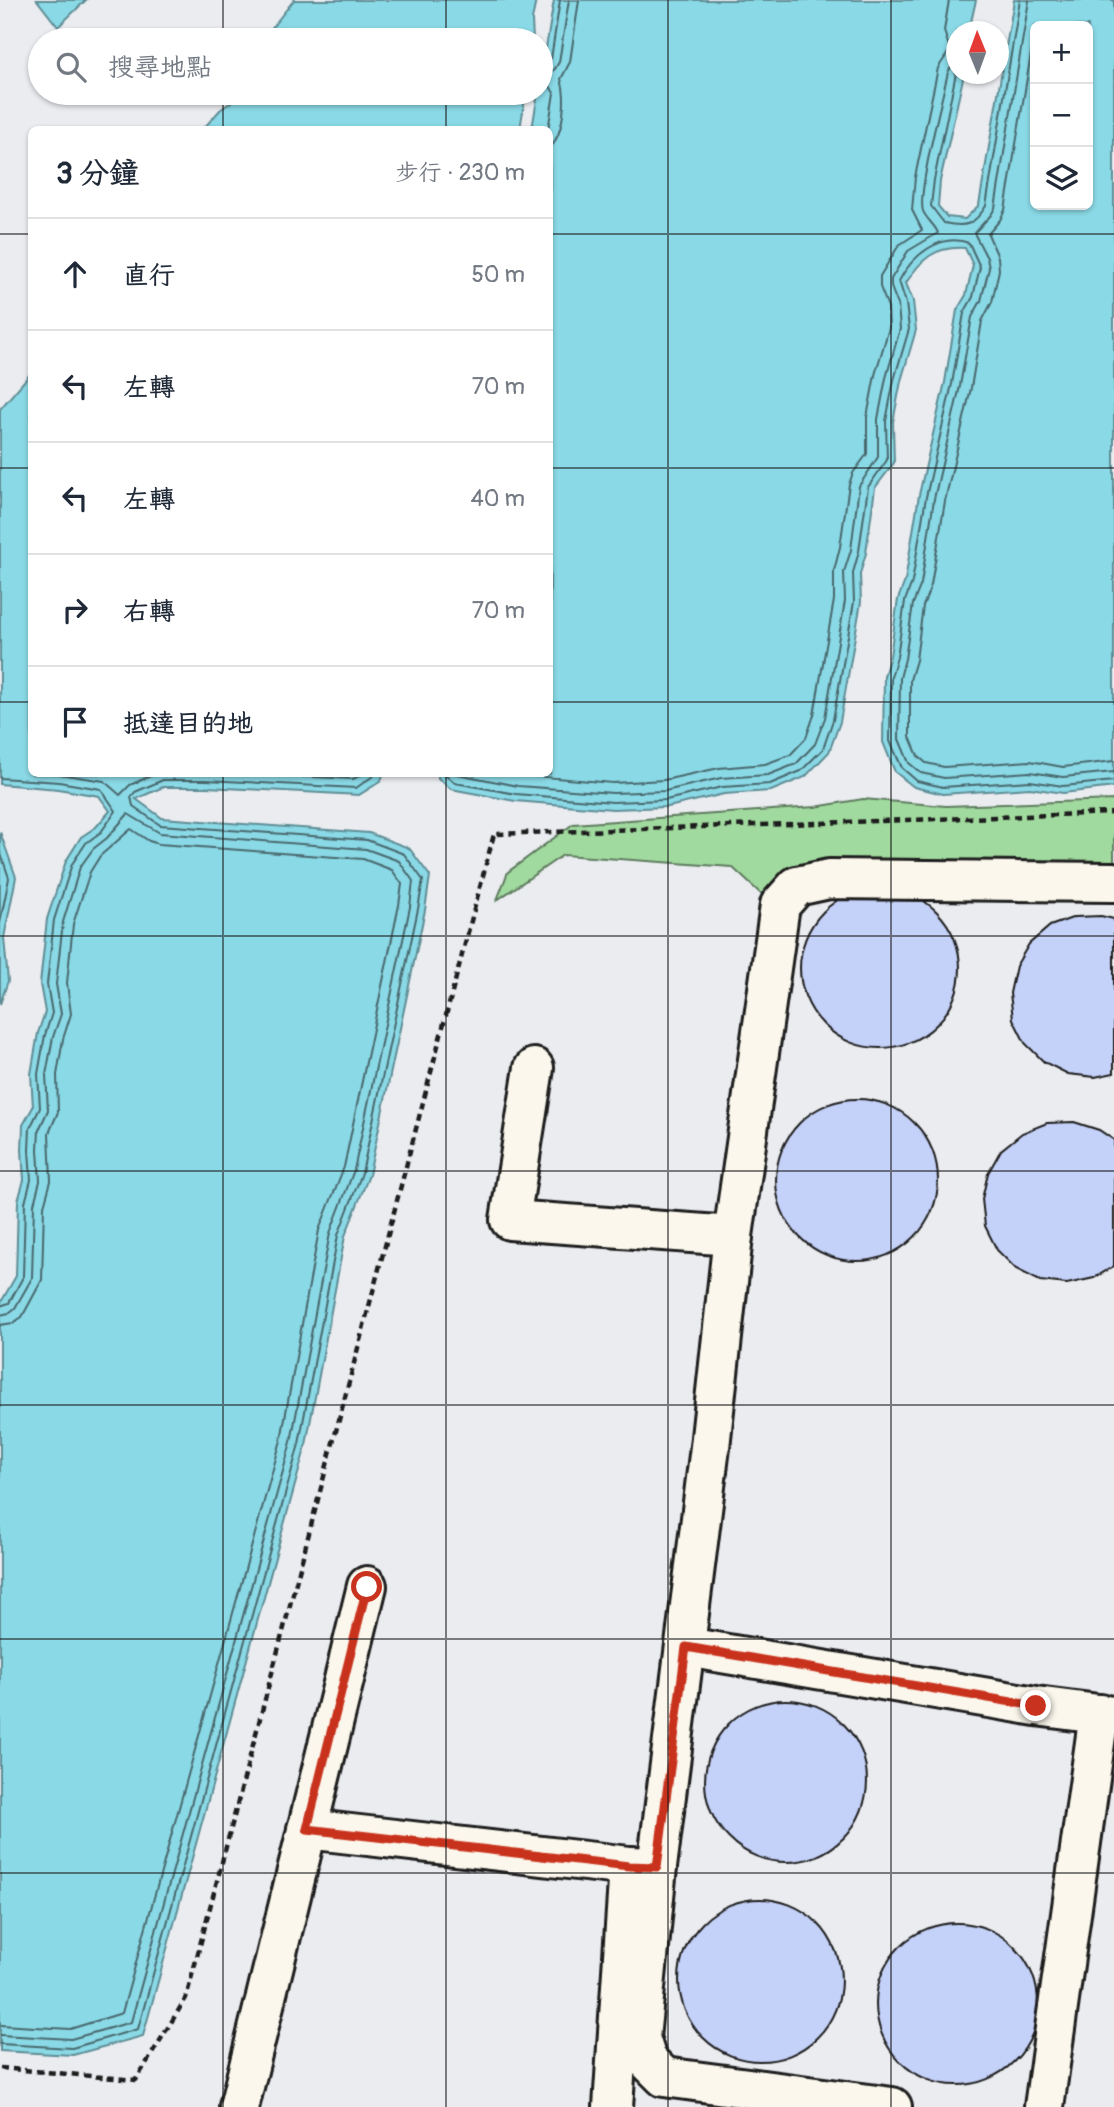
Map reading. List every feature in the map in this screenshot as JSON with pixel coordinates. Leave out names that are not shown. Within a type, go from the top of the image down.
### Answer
[{"type":"lane","points":[[612,2107],[643,1866],[686,1647],[733,1236],[780,905],[797,886],[829,879],[1114,882]]},
{"type":"lane","points":[[534,1068],[510,1220],[733,1236]]},
{"type":"lane","points":[[239,2107],[367,1587]]},
{"type":"lane","points":[[686,1647],[1036,1706],[1107,1715],[1044,2107]]},
{"type":"lane","points":[[307,1829],[643,1866]]},
{"type":"lane","points":[[643,1866],[640,2038],[647,2060],[664,2077],[892,2107]]},
{"type":"path","points":[[0,2068],[136,2080],[186,1998],[494,834],[1114,813]]},
{"type":"green space","points":[[863,799],[946,806],[1114,800],[1114,901],[760,893],[732,867],[563,855],[497,900],[508,872],[573,824],[815,807]]},
{"type":"water","points":[[37,0],[86,0],[58,27]]},
{"type":"water","points":[[294,0],[536,0],[532,28],[272,28]]},
{"type":"water","points":[[554,0],[976,0],[971,21],[946,21],[946,84],[962,84],[940,181],[938,206],[947,217],[965,219],[979,205],[1000,84],[1009,84],[1009,29],[1014,0],[1114,0],[1114,787],[1063,793],[1030,788],[943,794],[914,787],[895,772],[883,742],[884,676],[890,656],[898,599],[905,581],[919,495],[945,382],[957,310],[966,295],[973,265],[965,248],[945,249],[930,256],[917,267],[906,283],[913,301],[916,330],[901,381],[893,422],[894,463],[875,488],[866,553],[860,574],[861,602],[840,722],[829,752],[805,777],[771,791],[724,794],[668,807],[613,809],[515,801],[451,789],[438,778],[553,777],[553,126],[532,126],[536,105],[553,105],[553,28],[549,28]]},
{"type":"water","points":[[227,105],[524,105],[520,126],[206,126]]},
{"type":"water","points":[[28,376],[28,777],[382,777],[381,781],[359,795],[163,787],[136,799],[162,818],[369,833],[409,848],[430,876],[369,1175],[345,1236],[306,1445],[143,2036],[73,2055],[0,2051],[0,1304],[16,1276],[18,1201],[24,1180],[23,1125],[33,1107],[31,1074],[38,1033],[45,1012],[40,984],[47,919],[66,861],[81,837],[96,827],[110,811],[99,796],[0,784],[0,409]]},
{"type":"water","points":[[0,832],[16,877],[4,938],[8,981],[0,1004]]},
{"type":"building","points":[[880,888],[911,894],[937,911],[954,937],[960,968],[954,999],[937,1025],[911,1042],[880,1048],[849,1042],[823,1025],[806,999],[800,968],[806,937],[823,911],[849,894]]},
{"type":"building","points":[[1101,916],[1114,919],[1114,1073],[1095,1077],[1068,1074],[1044,1062],[1025,1043],[1013,1019],[1010,993],[1016,966],[1029,944],[1050,926],[1075,917]]},
{"type":"building","points":[[857,1099],[888,1105],[914,1123],[932,1149],[938,1180],[932,1211],[914,1237],[888,1255],[857,1261],[826,1255],[800,1237],[782,1211],[776,1180],[782,1149],[800,1123],[826,1105]]},
{"type":"building","points":[[1074,1122],[1099,1130],[1114,1140],[1114,1266],[1094,1278],[1067,1284],[1040,1281],[1016,1269],[997,1250],[985,1226],[982,1199],[988,1173],[1001,1150],[1022,1133],[1047,1123]]},
{"type":"building","points":[[786,1700],[817,1706],[843,1724],[861,1750],[867,1781],[861,1812],[843,1838],[817,1856],[786,1862],[755,1856],[729,1838],[711,1812],[705,1781],[711,1750],[729,1724],[755,1706]]},
{"type":"building","points":[[760,1899],[791,1906],[817,1923],[834,1949],[841,1980],[834,2011],[817,2037],[791,2054],[760,2061],[729,2054],[703,2037],[686,2011],[679,1980],[686,1949],[703,1923],[729,1906]]},
{"type":"building","points":[[957,1923],[988,1929],[1014,1947],[1032,1973],[1038,2004],[1032,2035],[1014,2061],[988,2079],[957,2085],[926,2079],[900,2061],[882,2035],[876,2004],[882,1973],[900,1947],[926,1929]]},
{"type":"route","points":[[367,1587],[307,1829],[657,1867],[686,1647],[1036,1706]]}]
